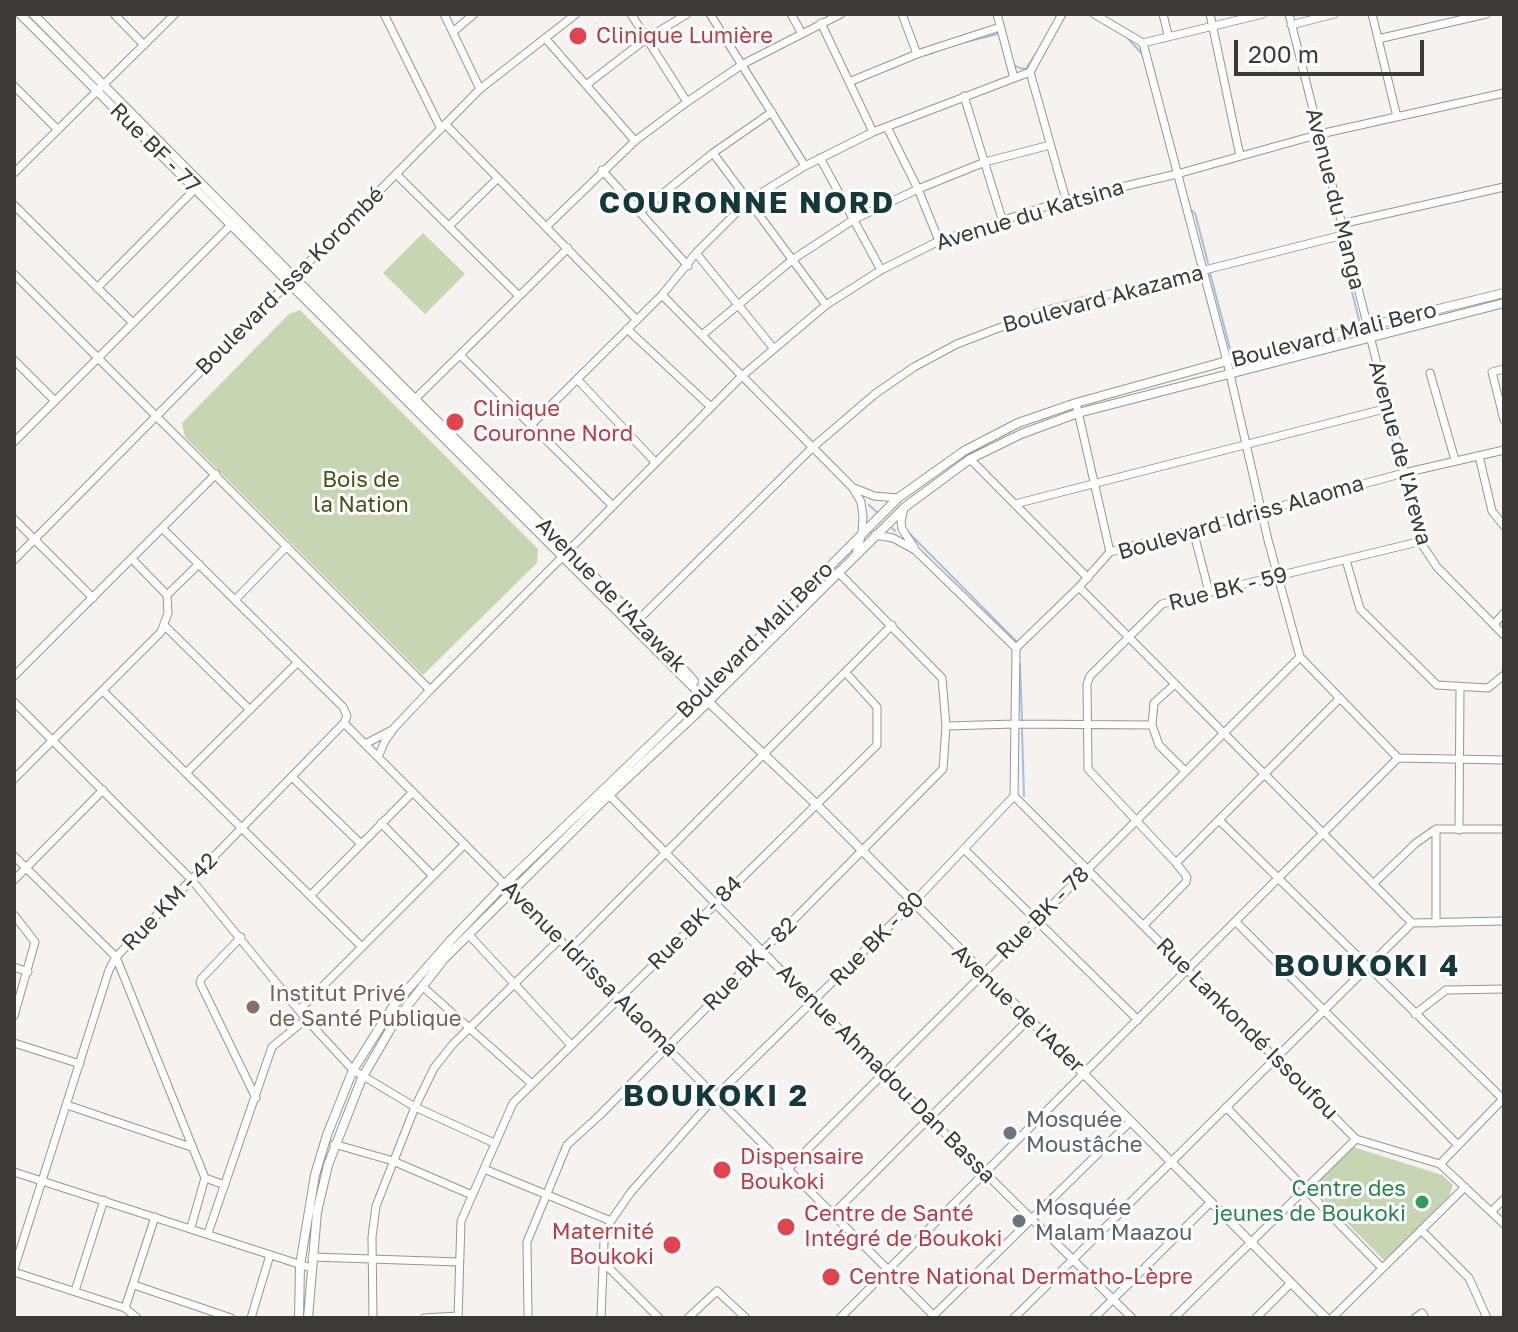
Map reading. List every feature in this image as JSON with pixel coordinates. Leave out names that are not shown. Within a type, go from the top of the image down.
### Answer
[{"type":"main road","name":"Rue BF - 77","points":[[20,14],[100,88],[291,280]]},
{"type":"main road","name":"Rue BF - 77","points":[[33,14],[231,225],[291,280]]},
{"type":"main road","name":"Avenue de l'Azawak","points":[[291,280],[705,696]]},
{"type":"main road","name":"Boulevard Mali Bero","points":[[299,1318],[300,1265],[315,1175],[327,1135],[353,1070],[394,1005],[413,982],[705,696],[905,507],[970,459],[1077,408],[1227,361],[1504,293]]},
{"type":"main road","name":"Boulevard Mali Bero","points":[[308,1318],[320,1194],[334,1144],[362,1078],[394,1023],[422,986],[509,888],[609,795],[898,498],[964,451],[1018,423],[1504,303]]},
{"type":"main road","name":"Avenue de l'Ader","points":[[705,696],[1329,1318]]},
{"type":"street","points":[[114,14],[144,45]]},
{"type":"street","points":[[14,173],[175,14]]},
{"type":"street","points":[[384,14],[443,127],[498,178],[637,320]]},
{"type":"street","points":[[444,14],[480,89]]},
{"type":"street","points":[[453,32],[474,14]]},
{"type":"street","name":"Boulevard Issa Korombé","points":[[14,560],[480,89],[576,14]]},
{"type":"street","points":[[631,14],[687,102]]},
{"type":"street","points":[[586,85],[646,39],[687,14]]},
{"type":"street","points":[[710,14],[805,166]]},
{"type":"street","points":[[791,14],[801,32]]},
{"type":"street","points":[[546,227],[602,170],[687,102],[743,64],[841,14]]},
{"type":"street","points":[[902,14],[917,54]]},
{"type":"street","points":[[997,14],[1014,78]]},
{"type":"street","points":[[531,425],[662,295],[696,253],[748,201],[805,166],[873,132],[1030,72],[1062,14]]},
{"type":"street","points":[[1094,14],[1143,43],[1227,361],[1261,511],[1300,657],[1398,758]]},
{"type":"street","points":[[1163,14],[1168,35]]},
{"type":"street","points":[[1210,14],[1240,156]]},
{"type":"street","points":[[1143,43],[1263,14]]},
{"type":"street","name":"Avenue du Manga","points":[[1289,14],[1369,338]]},
{"type":"street","points":[[1291,25],[1334,14]]},
{"type":"street","points":[[1372,14],[1397,117]]},
{"type":"street","points":[[1378,39],[1486,14]]},
{"type":"street","points":[[821,23],[873,132]]},
{"type":"street","points":[[849,82],[917,54],[1000,27]]},
{"type":"street","points":[[545,38],[635,141]]},
{"type":"street","points":[[1030,72],[1066,200]]},
{"type":"street","points":[[15,89],[58,130]]},
{"type":"street","name":"Avenue du Katsina","points":[[395,727],[742,376],[826,305],[881,270],[939,241],[1066,200],[1177,174],[1320,134],[1504,93]]},
{"type":"street","points":[[964,96],[1002,219]]},
{"type":"street","points":[[640,212],[713,153],[772,112]]},
{"type":"street","points":[[887,127],[918,189],[939,241]]},
{"type":"street","points":[[702,335],[792,260],[853,220],[985,162],[1050,145]]},
{"type":"street","points":[[713,153],[826,305]]},
{"type":"street","points":[[820,158],[881,270]]},
{"type":"street","points":[[602,170],[688,266]]},
{"type":"street","points":[[396,174],[519,296]]},
{"type":"street","points":[[449,226],[498,178]]},
{"type":"street","points":[[1341,224],[1504,187]]},
{"type":"street","points":[[97,288],[196,188]]},
{"type":"street","points":[[14,205],[133,323]]},
{"type":"street","points":[[14,441],[231,225]]},
{"type":"street","name":"Boulevard Akazama","points":[[635,623],[813,447],[875,394],[914,367],[957,344],[1043,311],[1343,235]]},
{"type":"street","points":[[412,402],[568,248]]},
{"type":"street","points":[[696,253],[774,349]]},
{"type":"street","points":[[14,274],[430,690]]},
{"type":"street","points":[[662,295],[852,487],[861,502],[862,533],[856,554]]},
{"type":"street","points":[[627,329],[711,407]]},
{"type":"street","name":"Avenue de l'Arewa","points":[[1369,338],[1422,541],[1430,559],[1504,635]]},
{"type":"street","points":[[460,355],[613,506]]},
{"type":"street","points":[[14,360],[55,401]]},
{"type":"street","points":[[1504,369],[1492,372],[1504,420]]},
{"type":"street","points":[[1430,373],[1455,460]]},
{"type":"street","points":[[577,379],[656,463]]},
{"type":"street","points":[[1077,408],[1110,552]]},
{"type":"street","points":[[1015,504],[1388,408]]},
{"type":"street","name":"Boulevard Idriss Alaoma","points":[[1016,648],[1088,578],[1110,552],[1404,473],[1504,450]]},
{"type":"street","points":[[1479,456],[1492,511],[1504,526]]},
{"type":"street","points":[[970,459],[1088,578]]},
{"type":"street","points":[[14,676],[216,474]]},
{"type":"street","points":[[852,487],[874,496],[898,498]]},
{"type":"street","points":[[905,507],[902,529],[915,550],[1016,648],[1014,796]]},
{"type":"street","points":[[14,519],[93,598]]},
{"type":"street","points":[[163,529],[298,662],[186,773]]},
{"type":"street","points":[[1193,530],[1209,592]]},
{"type":"street","points":[[875,535],[893,538],[915,550]]},
{"type":"street","name":"Rue BK - 59","points":[[1176,863],[1088,769],[1088,680],[1162,604],[1422,541]]},
{"type":"street","points":[[235,600],[287,546]]},
{"type":"street","points":[[132,559],[167,595]]},
{"type":"street","points":[[1346,560],[1360,609],[1437,685],[1491,687],[1504,675]]},
{"type":"street","points":[[14,779],[165,626],[167,595],[199,564]]},
{"type":"street","name":"Rue BK - 82","points":[[528,1318],[527,1242],[567,1145],[943,769],[946,726],[942,678],[838,572]]},
{"type":"street","points":[[1079,587],[1412,923]]},
{"type":"street","points":[[1494,624],[1504,613]]},
{"type":"street","points":[[569,950],[892,625]]},
{"type":"street","points":[[165,626],[250,710]]},
{"type":"street","name":"Rue BK - 78","points":[[787,1170],[1300,657]]},
{"type":"street","name":"Rue KM - 42","points":[[14,1270],[109,970],[116,957],[344,723],[347,712],[298,662]]},
{"type":"street","name":"Rue BK - 84","points":[[458,1317],[460,1227],[513,1103],[876,747],[877,707],[846,673]]},
{"type":"street","points":[[1175,684],[1154,703],[1152,725],[1159,745],[1185,771]]},
{"type":"street","points":[[1459,830],[1460,688]]},
{"type":"street","points":[[103,691],[362,947]]},
{"type":"street","points":[[1144,925],[1186,882],[1187,877],[1176,863],[1340,698]]},
{"type":"street","points":[[14,702],[191,879],[306,1019],[353,1070],[415,1107],[494,1143]]},
{"type":"street","name":"Avenue Idrissa Alaoma","points":[[344,723],[934,1317]]},
{"type":"street","points":[[946,726],[1152,725]]},
{"type":"street","points":[[365,744],[395,727]]},
{"type":"street","points":[[378,757],[395,727]]},
{"type":"street","points":[[840,1318],[1398,758],[1504,760]]},
{"type":"street","points":[[292,777],[361,844]]},
{"type":"street","points":[[14,880],[103,790]]},
{"type":"street","points":[[311,895],[413,792]]},
{"type":"street","name":"Avenue Ahmadou Dan Bassa","points":[[609,795],[813,1003],[1132,1318]]},
{"type":"street","name":"Rue BK - 80","points":[[601,1318],[604,1242],[611,1221],[631,1192],[716,1096],[912,904],[1014,796]]},
{"type":"street","name":"Rue Lankondé Issoufou","points":[[1014,796],[1276,1055],[1356,1139],[1440,1164],[1504,1224]]},
{"type":"street","points":[[1219,820],[1503,1099],[1440,1164]]},
{"type":"street","points":[[381,823],[433,876]]},
{"type":"street","points":[[1436,829],[1436,923]]},
{"type":"street","points":[[1373,884],[1416,843],[1436,829],[1504,829]]},
{"type":"street","points":[[299,1010],[465,844]]},
{"type":"street","points":[[965,850],[1138,1020]]},
{"type":"street","points":[[14,856],[116,957],[205,1178],[191,1227]]},
{"type":"street","points":[[14,915],[35,942],[14,1016]]},
{"type":"street","points":[[1014,1318],[1412,923],[1504,921]]},
{"type":"street","points":[[1236,922],[1458,1145]]},
{"type":"street","points":[[469,935],[571,1045]]},
{"type":"street","points":[[241,937],[200,983],[256,1098]]},
{"type":"street","points":[[373,1318],[373,1225],[377,1198],[415,1107],[437,1063],[559,940]]},
{"type":"street","points":[[14,967],[28,972]]},
{"type":"street","points":[[422,986],[532,1084]]},
{"type":"street","points":[[1415,1014],[1446,990],[1504,989]]},
{"type":"street","points":[[208,1233],[272,1047],[306,1019]]},
{"type":"street","points":[[832,1215],[1028,1020]]},
{"type":"street","points":[[14,1043],[80,1064]]},
{"type":"street","points":[[67,1105],[191,1147]]},
{"type":"street","points":[[1226,1107],[1382,1268]]},
{"type":"street","points":[[934,1317],[1131,1121]]},
{"type":"street","points":[[1174,1318],[1356,1139]]},
{"type":"street","points":[[334,1144],[393,1161],[472,1195]]},
{"type":"street","points":[[484,1169],[611,1221]]},
{"type":"street","points":[[14,1172],[311,1268]]},
{"type":"street","points":[[205,1178],[225,1185]]},
{"type":"street","points":[[1329,1318],[1465,1187]]},
{"type":"street","points":[[1492,1211],[1504,1199]]},
{"type":"street","points":[[75,1291],[104,1200]]},
{"type":"street","points":[[1094,1318],[1211,1202]]},
{"type":"street","points":[[125,1308],[155,1217]]},
{"type":"street","points":[[1421,1230],[1469,1278],[1487,1318]]},
{"type":"street","points":[[251,1318],[270,1255]]},
{"type":"street","points":[[312,1257],[459,1262]]},
{"type":"street","points":[[603,1262],[659,1318]]},
{"type":"street","points":[[14,1270],[125,1308],[137,1318]]},
{"type":"street","points":[[1256,1318],[1291,1283]]},
{"type":"street","points":[[134,1285],[231,1318]]},
{"type":"street","points":[[688,1318],[717,1291],[746,1318]]},
{"type":"street","points":[[731,1318],[738,1311]]},
{"type":"street","points":[[1415,1318],[1424,1316]]},
{"type":"street","points":[[424,1318],[458,1317]]},
{"type":"green space","points":[[423,233],[465,274],[425,314],[383,273]]},
{"type":"green space","name":"Bois de la Nation","points":[[300,310],[538,549],[537,563],[423,675],[185,437],[182,423],[289,314]]},
{"type":"green space","points":[[1353,1147],[1442,1175],[1453,1185],[1449,1196],[1385,1261],[1311,1187]]},
{"type":"waterway","points":[[965,42],[998,34]]},
{"type":"waterway","points":[[1126,36],[1143,55]]},
{"type":"waterway","points":[[916,57],[933,53]]},
{"type":"waterway","points":[[1013,64],[1026,69],[1036,53]]},
{"type":"waterway","points":[[891,69],[900,64]]},
{"type":"waterway","points":[[1191,210],[1195,213],[1208,263]]},
{"type":"waterway","points":[[1335,222],[1337,232]]},
{"type":"waterway","points":[[1339,240],[1360,324]]},
{"type":"waterway","points":[[1210,273],[1232,356]]},
{"type":"waterway","points":[[869,505],[877,512]]},
{"type":"waterway","points":[[892,528],[895,531]]},
{"type":"waterway","points":[[909,533],[1017,642]]},
{"type":"waterway","points":[[1020,664],[1022,722]]},
{"type":"waterway","points":[[1022,730],[1024,796]]},
{"type":"place","name":"Clinique Lumière","points":[[578,36]]},
{"type":"place","name":"Clinique Couronne Nord","points":[[455,422]]},
{"type":"place","name":"Institut Privé de Santé Publique","points":[[253,1007]]},
{"type":"place","name":"Mosquée Moustâche","points":[[1010,1133]]},
{"type":"place","name":"Dispensaire Boukoki","points":[[722,1170]]},
{"type":"place","name":"Centre des jeunes de Boukoki","points":[[1422,1202]]},
{"type":"place","name":"Mosquée Malam Maazou","points":[[1019,1221]]},
{"type":"place","name":"Centre de Santé Intégré de Boukoki","points":[[786,1227]]},
{"type":"place","name":"Maternité Boukoki","points":[[672,1245]]},
{"type":"place","name":"Centre National Dermatho-Lèpre","points":[[831,1277]]},
{"type":"district","name":"COURONNE NORD","points":[[747,203]]},
{"type":"district","name":"BOUKOKI 4","points":[[1367,966]]},
{"type":"district","name":"BOUKOKI 2","points":[[716,1096]]}]
